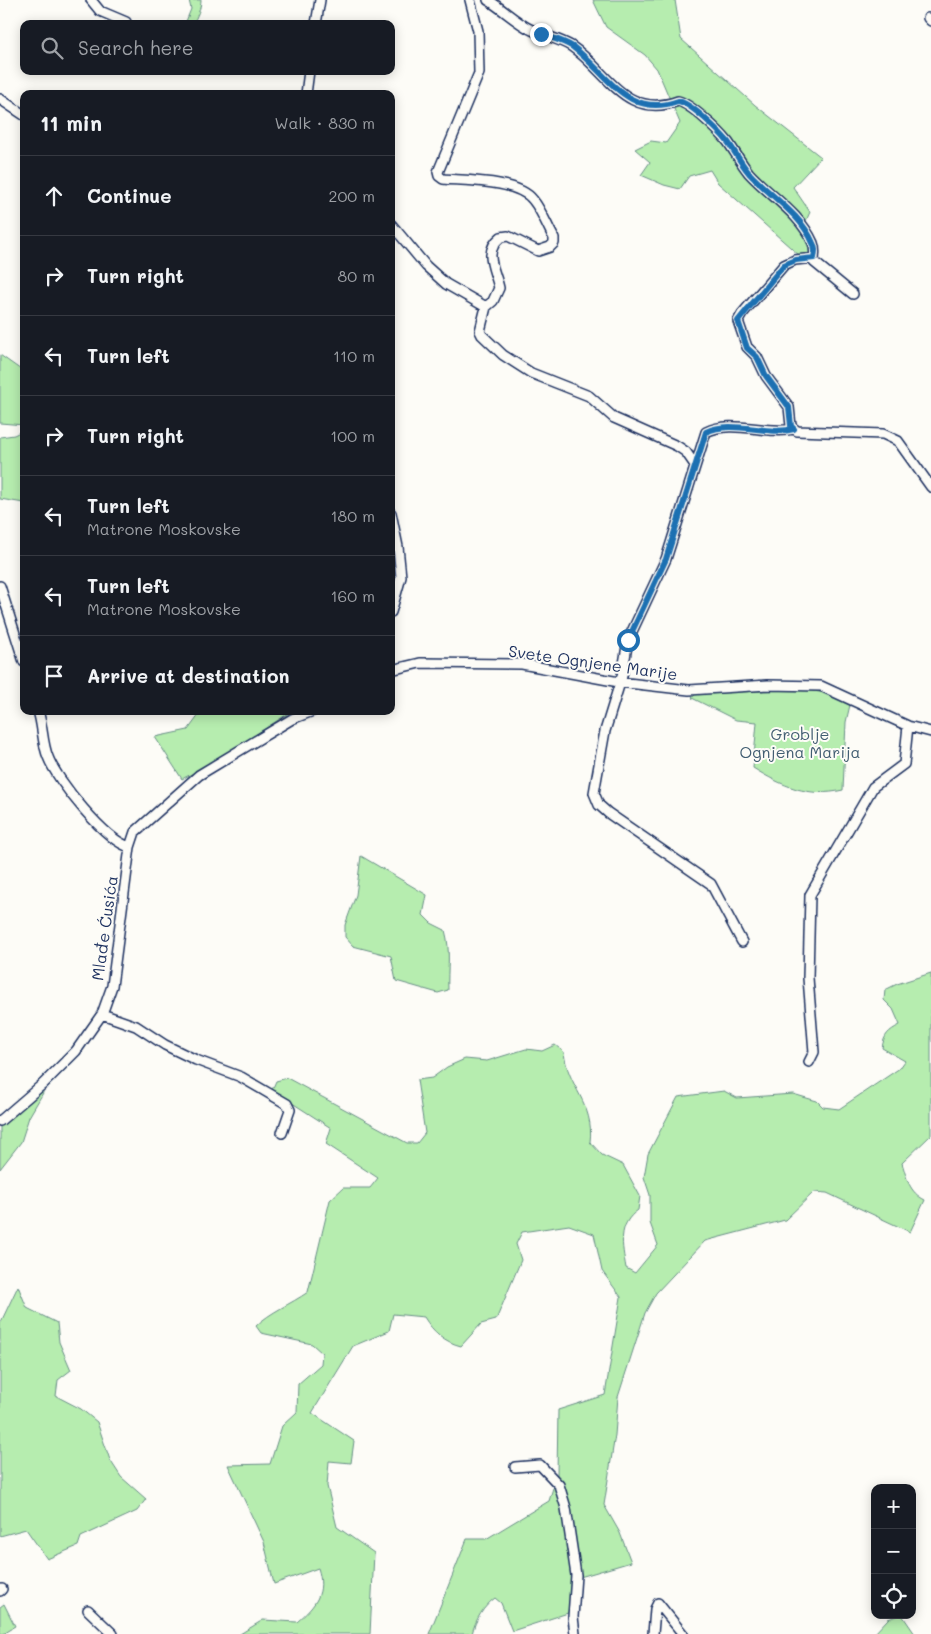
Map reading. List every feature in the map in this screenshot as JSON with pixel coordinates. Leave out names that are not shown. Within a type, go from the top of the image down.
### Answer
[{"type":"street","points":[[91,0],[100,11],[121,20]]},
{"type":"street","points":[[317,20],[320,0]]},
{"type":"street","points":[[470,0],[478,31],[479,73],[475,87],[452,133],[438,172],[439,176],[443,179],[520,189],[534,200],[554,238],[554,243],[550,247],[538,251],[508,236],[498,239],[490,252],[490,258],[499,288],[493,301],[486,307],[480,331],[503,354],[531,373],[589,396],[614,418],[686,452],[695,464]]},
{"type":"street","points":[[488,0],[530,29],[573,48],[602,76],[636,103],[644,106],[665,106],[678,101],[690,106],[728,142],[735,156],[750,174],[796,217],[813,243],[815,251],[814,262],[853,294]]},
{"type":"street","points":[[307,90],[308,75]]},
{"type":"street","points":[[0,99],[20,114]]},
{"type":"street","points":[[395,229],[426,266],[446,284],[486,307]]},
{"type":"street","points":[[814,258],[796,260],[784,265],[738,321],[747,348],[757,357],[766,376],[789,407],[791,426],[797,432],[883,434],[890,436],[898,440],[931,487]]},
{"type":"street","points":[[742,942],[711,884],[608,813],[595,799],[594,793],[605,731],[622,676],[628,640],[666,559],[702,439],[706,432],[720,427],[777,431],[794,429]]},
{"type":"street","points":[[395,532],[401,577],[395,598]]},
{"type":"street","points":[[0,586],[20,649]]},
{"type":"street","name":"Svete Ognjene Marije","points":[[395,669],[420,664],[522,664],[619,682],[689,690],[768,685],[821,686],[908,726],[931,732]]},
{"type":"street","points":[[39,715],[47,756],[57,774],[93,821],[122,845],[130,847],[136,832],[199,775],[292,719],[302,715]]},
{"type":"street","points":[[809,1062],[814,1052],[808,978],[810,895],[873,787],[904,764],[908,726]]},
{"type":"street","name":"Mlađe Ćusića","points":[[0,1121],[43,1084],[76,1051],[102,1014],[112,986],[130,847]]},
{"type":"street","points":[[102,1014],[136,1026],[165,1045],[196,1060],[241,1077],[287,1104],[290,1110],[282,1133]]},
{"type":"street","points":[[515,1467],[540,1465],[559,1485],[566,1508],[576,1575],[572,1617],[575,1634]]},
{"type":"street","points":[[653,1634],[655,1609],[658,1603],[683,1634]]},
{"type":"street","points":[[88,1610],[113,1634]]},
{"type":"green space","points":[[189,0],[201,0],[200,9],[195,20],[187,20],[191,9]]},
{"type":"green space","points":[[593,0],[675,0],[681,39],[755,105],[821,157],[793,187],[810,212],[802,230],[814,253],[800,256],[718,183],[710,170],[689,176],[680,189],[664,185],[641,175],[650,162],[635,149],[651,141],[666,143],[680,123],[657,69],[645,55],[606,27]]},
{"type":"green space","points":[[0,355],[20,369],[20,425],[0,423]]},
{"type":"green space","points":[[20,432],[20,502],[0,499],[0,437]]},
{"type":"green space","name":"Groblje Ognjena Marija","points":[[802,689],[825,693],[850,705],[846,722],[843,790],[819,792],[796,789],[753,768],[757,722],[736,720],[692,698],[696,694]]},
{"type":"green space","points":[[199,715],[286,715],[214,762],[182,779],[155,737],[188,730]]},
{"type":"green space","points":[[361,856],[427,895],[423,915],[431,923],[445,930],[447,938],[448,990],[438,993],[396,981],[391,956],[353,946],[345,937],[345,925],[356,895]]},
{"type":"green space","points":[[931,973],[931,1135],[902,1163],[912,1189],[925,1200],[910,1232],[827,1193],[814,1192],[785,1220],[705,1241],[656,1293],[645,1313],[618,1397],[615,1435],[604,1505],[620,1533],[631,1562],[573,1579],[568,1613],[512,1631],[501,1603],[495,1598],[480,1614],[472,1634],[429,1634],[467,1539],[486,1539],[549,1501],[557,1475],[558,1410],[605,1395],[621,1297],[602,1271],[594,1234],[569,1225],[522,1232],[516,1244],[521,1260],[496,1320],[481,1324],[461,1346],[440,1336],[424,1317],[393,1314],[389,1331],[353,1346],[312,1413],[354,1441],[351,1463],[329,1461],[327,1486],[337,1527],[374,1553],[370,1634],[240,1634],[263,1620],[297,1622],[318,1598],[321,1585],[318,1568],[274,1584],[264,1542],[228,1465],[270,1464],[282,1426],[297,1412],[298,1384],[321,1364],[322,1353],[312,1344],[261,1333],[256,1326],[268,1316],[308,1292],[330,1200],[343,1188],[370,1188],[378,1178],[326,1144],[331,1128],[272,1090],[276,1081],[287,1078],[407,1143],[417,1143],[425,1133],[417,1080],[432,1078],[447,1067],[465,1059],[487,1061],[526,1049],[542,1051],[555,1045],[564,1052],[570,1075],[585,1106],[590,1129],[590,1142],[602,1155],[623,1165],[640,1196],[638,1210],[627,1222],[623,1236],[626,1268],[635,1273],[658,1245],[650,1223],[650,1195],[644,1177],[648,1154],[678,1097],[724,1091],[737,1098],[793,1094],[817,1101],[823,1107],[839,1109],[900,1068],[905,1061],[882,1048],[887,1034],[900,1025],[893,1009],[884,1000],[885,990]]},
{"type":"green space","points":[[43,1089],[43,1093],[29,1117],[21,1142],[0,1169],[0,1126]]},
{"type":"green space","points":[[18,1286],[27,1308],[57,1323],[59,1342],[71,1370],[58,1380],[56,1396],[81,1409],[97,1422],[110,1460],[121,1477],[146,1499],[137,1511],[81,1537],[78,1546],[47,1559],[26,1529],[0,1536],[0,1324]]},
{"type":"green space","points":[[4,1604],[15,1626],[5,1632],[6,1634],[0,1634],[0,1607]]},
{"type":"green space","points":[[888,1619],[905,1619],[915,1634],[874,1634]]},
{"type":"route","points":[[541,34],[565,42],[602,76],[636,103],[644,106],[665,106],[678,101],[690,106],[728,142],[735,156],[750,174],[796,217],[813,243],[815,251],[814,258],[796,260],[784,265],[738,321],[747,348],[757,357],[766,376],[789,407],[791,426],[794,429],[777,431],[720,427],[706,432],[702,439],[666,559],[628,640]]}]
